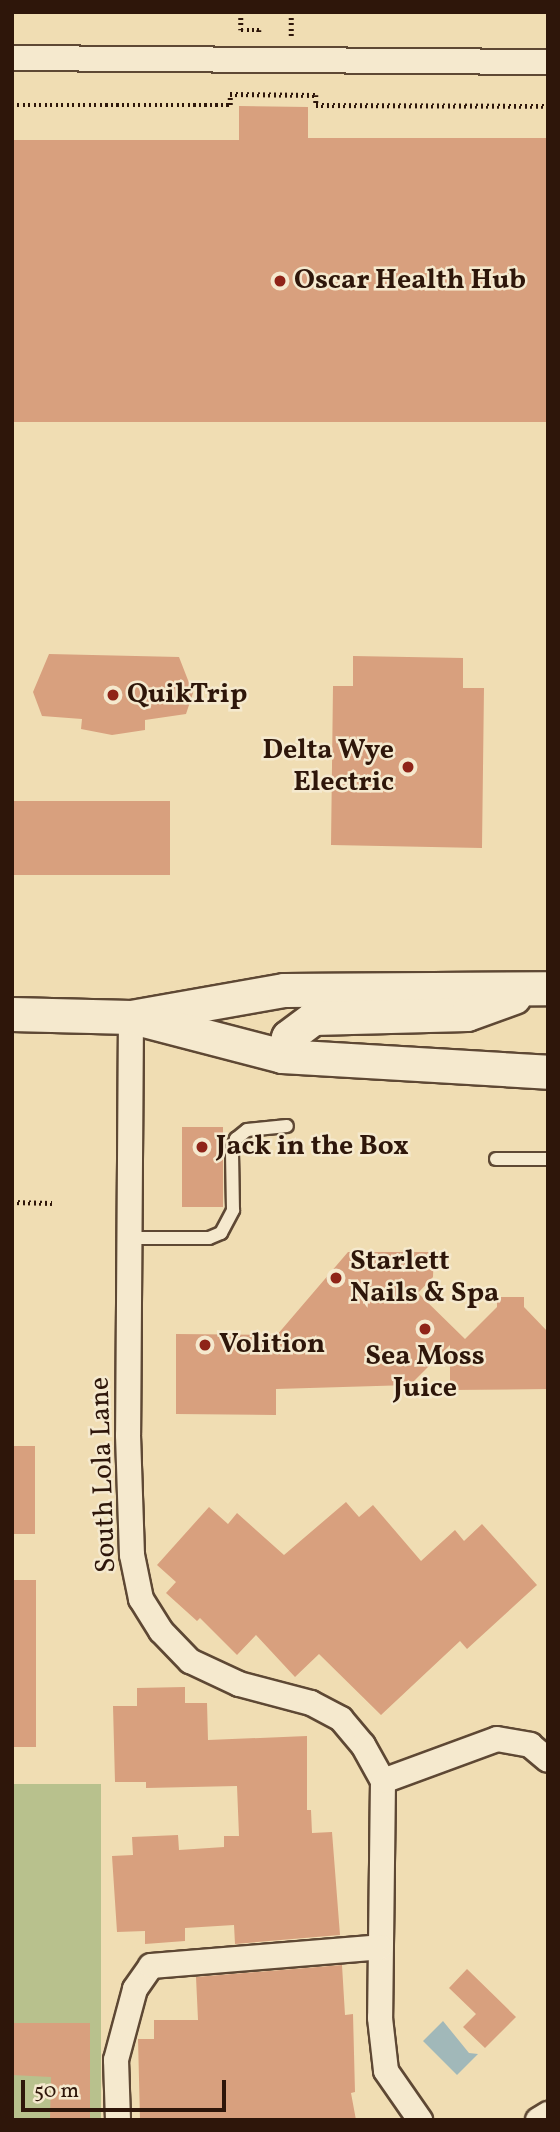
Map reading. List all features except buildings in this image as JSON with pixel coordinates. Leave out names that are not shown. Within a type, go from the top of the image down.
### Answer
[{"type":"main road","points":[[12,1014],[131,1017],[284,990],[544,988]]},
{"type":"main road","points":[[282,1056],[288,1037],[313,1018],[467,1014],[544,988]]},
{"type":"main road","points":[[131,1017],[282,1056],[548,1072]]},
{"type":"street","points":[[12,58],[548,62]]},
{"type":"street","name":"South Lola Lane","points":[[131,1017],[132,1555],[141,1599],[161,1631],[190,1661],[239,1684],[311,1703],[341,1719],[363,1745],[383,1781]]},
{"type":"street","points":[[421,2120],[386,2071],[380,2018],[383,1781],[497,1739],[530,1745],[547,1758]]},
{"type":"street","points":[[118,2120],[116,2060],[135,1989],[151,1966],[380,1947]]},
{"type":"street","points":[[538,2120],[548,2114]]},
{"type":"lane","points":[[130,1238],[209,1237],[221,1233],[233,1210],[232,1151],[236,1139],[247,1129],[287,1126]]},
{"type":"lane","points":[[496,1158],[548,1159]]},
{"type":"path","points":[[12,105],[230,105],[230,94],[241,94],[316,95],[316,105],[548,106]]},
{"type":"path","points":[[12,1202],[52,1203]]},
{"type":"green space","points":[[12,1784],[101,1784],[101,2120],[12,2120]]},
{"type":"water","points":[[443,2021],[469,2053],[478,2054],[457,2075],[423,2041]]},
{"type":"place","name":"Oscar Health Hub","points":[[280,281]]},
{"type":"place","name":"QuikTrip","points":[[113,695]]},
{"type":"place","name":"Delta Wye Electric","points":[[408,767]]},
{"type":"place","name":"Jack in the Box","points":[[202,1147]]},
{"type":"place","name":"Starlett Nails & Spa","points":[[336,1278]]},
{"type":"place","name":"Sea Moss Juice","points":[[425,1329]]},
{"type":"place","name":"Volition","points":[[205,1345]]}]
